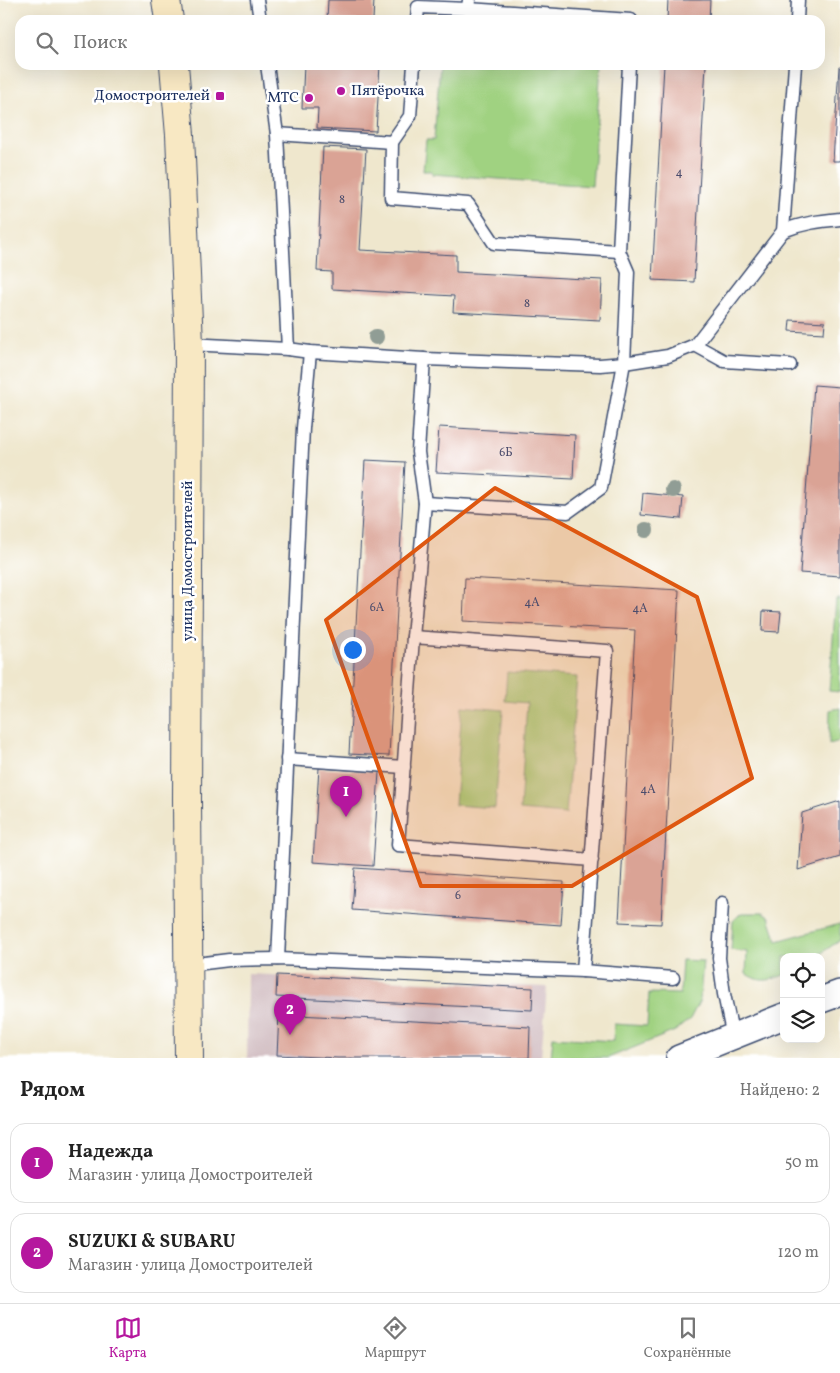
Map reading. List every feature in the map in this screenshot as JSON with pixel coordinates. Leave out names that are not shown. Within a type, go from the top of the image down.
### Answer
[{"type":"main road","points":[[166,0],[168,15]]},
{"type":"main road","name":"улица Домостроителей","points":[[174,70],[180,135],[189,344],[187,790],[189,1058]]},
{"type":"street","points":[[825,999],[840,993]]},
{"type":"street","points":[[679,1058],[780,1018]]},
{"type":"lane","points":[[257,0],[259,15]]},
{"type":"lane","points":[[797,15],[798,0]]},
{"type":"lane","points":[[417,15],[418,6],[469,4],[580,15]]},
{"type":"lane","points":[[268,70],[277,134],[288,349]]},
{"type":"lane","points":[[414,70],[410,116],[392,142],[390,198],[468,204],[494,243],[619,251]]},
{"type":"lane","points":[[425,504],[568,512],[601,488],[624,363],[628,272],[619,251],[629,70]]},
{"type":"lane","points":[[783,231],[795,70]]},
{"type":"lane","points":[[277,134],[392,142]]},
{"type":"lane","points":[[189,344],[424,359],[600,365],[668,356],[695,345],[783,231],[814,221],[840,219]]},
{"type":"lane","points":[[695,345],[724,361],[790,365]]},
{"type":"lane","points":[[278,960],[304,428],[310,352]]},
{"type":"lane","points":[[424,359],[418,452],[425,504],[398,845],[592,860]]},
{"type":"lane","points":[[414,637],[607,651],[584,972]]},
{"type":"lane","points":[[287,759],[404,767]]},
{"type":"lane","points":[[722,903],[719,958],[733,1037]]},
{"type":"lane","points":[[188,965],[229,960],[278,960],[584,972],[673,978]]},
{"type":"highlighted area","points":[[495,488],[697,597],[752,778],[572,886],[421,886],[326,620]]},
{"type":"shaded area","points":[[248,974],[547,987],[541,1058],[247,1058]]},
{"type":"green space","points":[[440,70],[601,70],[592,186],[432,174],[432,171],[423,171],[426,140],[434,140]]},
{"type":"green space","points":[[836,599],[840,599],[840,692],[829,691]]},
{"type":"green space","points":[[507,672],[577,677],[566,814],[520,810],[527,703],[505,701]]},
{"type":"green space","points":[[462,706],[503,710],[495,808],[455,805]]},
{"type":"green space","points":[[840,708],[840,741],[829,744],[830,710]]},
{"type":"green space","points":[[741,913],[762,913],[769,917],[777,941],[840,924],[840,940],[822,953],[780,953],[780,976],[769,980],[760,980],[746,974],[747,952],[731,950],[733,921]]},
{"type":"green space","points":[[682,960],[703,961],[700,1000],[690,1019],[675,1031],[608,1058],[551,1058],[553,1037],[613,1041],[614,1024],[647,1026],[649,993],[680,994]]},
{"type":"building","points":[[328,0],[374,0],[373,15],[327,15]]},
{"type":"building","points":[[668,0],[710,0],[709,15],[667,15]]},
{"type":"building","points":[[839,67],[840,161],[833,161]]},
{"type":"building","name":"Пятёрочка","points":[[304,70],[380,70],[376,131],[317,128],[318,108],[302,108]]},
{"type":"building","points":[[664,70],[706,70],[694,282],[652,280]]},
{"type":"building","points":[[323,147],[366,149],[360,250],[456,255],[456,272],[602,280],[600,320],[453,312],[454,296],[332,289],[332,272],[317,271]]},
{"type":"building","points":[[790,320],[825,322],[824,333],[789,331]]},
{"type":"building","points":[[814,385],[840,387],[840,576],[800,573]]},
{"type":"building","points":[[439,427],[575,435],[573,479],[436,472]]},
{"type":"building","points":[[365,460],[405,462],[389,756],[349,754]]},
{"type":"building","points":[[643,493],[683,497],[681,519],[641,515]]},
{"type":"building","points":[[465,578],[679,590],[661,924],[619,922],[635,630],[463,621]]},
{"type":"building","points":[[763,611],[781,612],[779,632],[762,631]]},
{"type":"building","points":[[319,768],[379,772],[373,866],[313,862]]},
{"type":"building","points":[[840,801],[840,857],[798,870],[802,813]]},
{"type":"building","points":[[355,868],[564,882],[561,925],[352,910]]},
{"type":"building","points":[[277,975],[533,988],[532,1010],[276,997]]},
{"type":"building","points":[[279,1014],[530,1027],[529,1058],[338,1058],[277,1055]]},
{"type":"place","name":"Пятёрочка","points":[[341,91]]},
{"type":"place","name":"Домостроителей","points":[[220,96]]},
{"type":"place","name":"МТС","points":[[309,98]]},
{"type":"place","name":"Надежда","points":[[346,817]]},
{"type":"place","name":"SUZUKI & SUBARU","points":[[290,1035]]}]
